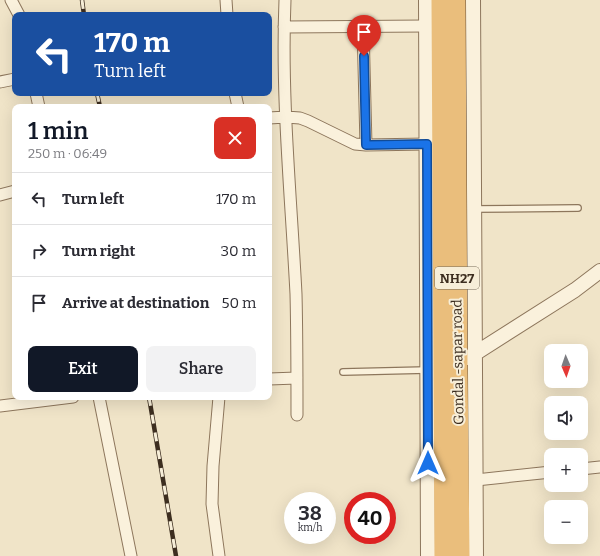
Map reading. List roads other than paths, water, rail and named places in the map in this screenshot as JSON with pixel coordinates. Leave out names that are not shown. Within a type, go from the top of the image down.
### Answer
[{"type":"highway","name":"NH27","points":[[441,0],[444,556]]},
{"type":"highway","name":"Gondal -sapar road","points":[[456,0],[443,367],[460,556]]},
{"type":"street","points":[[12,0],[18,12]]},
{"type":"street","points":[[226,0],[227,12]]},
{"type":"street","points":[[285,0],[284,27],[286,116],[296,294],[297,415]]},
{"type":"street","points":[[426,0],[427,144],[443,367],[428,556]]},
{"type":"street","points":[[473,0],[476,556]]},
{"type":"street","points":[[363,26],[366,145]]},
{"type":"street","points":[[284,27],[426,26]]},
{"type":"street","points":[[0,82],[12,80]]},
{"type":"street","points":[[272,118],[286,116],[308,121],[355,144],[427,144]]},
{"type":"street","points":[[0,195],[12,192]]},
{"type":"street","points":[[443,367],[475,355],[575,290],[600,271]]},
{"type":"street","points":[[272,379],[297,378]]},
{"type":"street","points":[[0,406],[49,400]]},
{"type":"street","points":[[100,400],[131,556]]},
{"type":"street","points":[[219,400],[213,466],[212,504],[219,556]]},
{"type":"street","points":[[588,468],[600,467]]},
{"type":"street","points":[[476,480],[544,473]]},
{"type":"lane","points":[[474,209],[578,208]]},
{"type":"lane","points":[[343,372],[443,367]]},
{"type":"railway","points":[[82,0],[84,12]]},
{"type":"railway","points":[[98,96],[99,104]]},
{"type":"railway","points":[[150,400],[176,556]]}]
